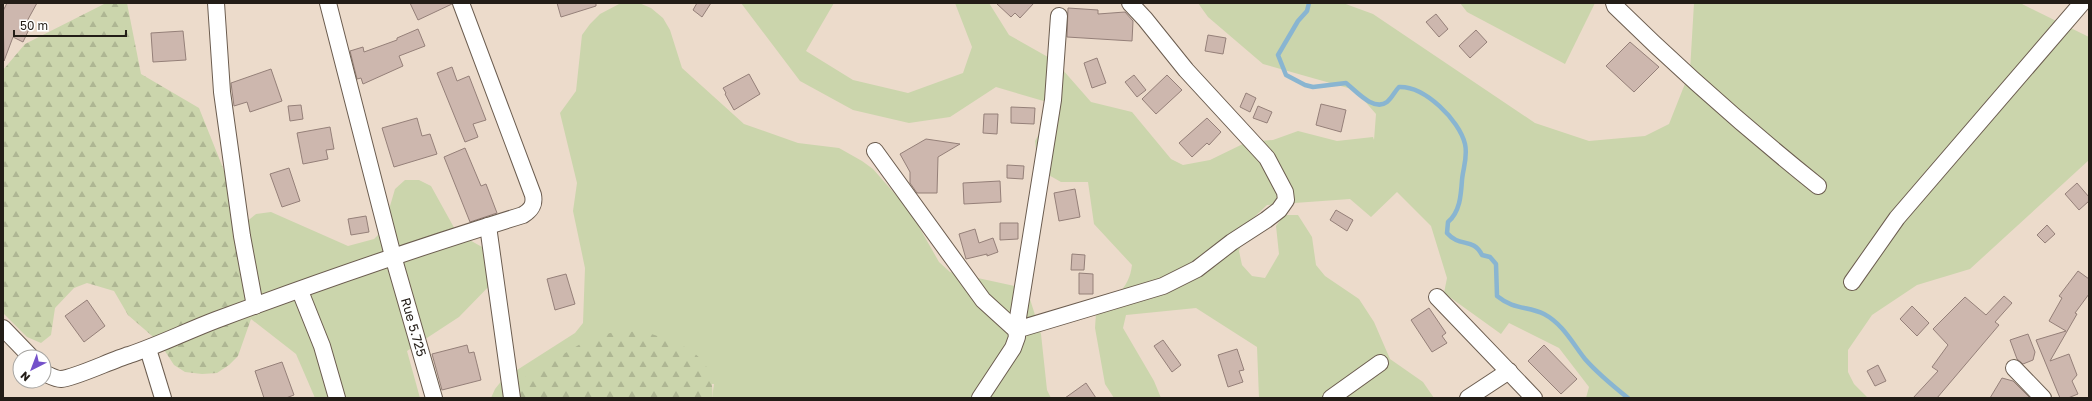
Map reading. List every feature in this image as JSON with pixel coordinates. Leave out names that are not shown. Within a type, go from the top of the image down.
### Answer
[{"type":"street","points":[[216,3],[224,108],[242,236],[255,306]]},
{"type":"street","name":"Rue 5.725","points":[[328,3],[393,256],[434,398]]},
{"type":"street","points":[[52,376],[60,379],[70,377],[106,362],[148,349],[215,320],[300,291],[393,256],[523,215],[533,206],[534,200],[461,3]]},
{"type":"street","points":[[1016,330],[1163,286],[1197,268],[1232,242],[1266,220],[1279,210],[1286,200],[1283,186],[1267,158],[1186,70],[1146,19],[1130,3]]},
{"type":"street","points":[[1614,3],[1615,6],[1670,61],[1746,128],[1818,186]]},
{"type":"street","points":[[1852,282],[1896,218],[2082,3]]},
{"type":"street","points":[[980,398],[1013,348],[1017,338],[1016,330],[1053,100],[1059,16]]},
{"type":"street","points":[[876,151],[983,300],[1016,330]]},
{"type":"street","points":[[488,226],[512,398]]},
{"type":"street","points":[[300,291],[322,346],[337,398]]},
{"type":"street","points":[[1437,297],[1534,398]]},
{"type":"street","points":[[3,328],[23,349]]},
{"type":"street","points":[[148,349],[163,398]]},
{"type":"street","points":[[1331,398],[1380,364]]},
{"type":"street","points":[[2014,368],[2043,398]]},
{"type":"street","points":[[1468,398],[1509,371]]},
{"type":"green space","points":[[106,3],[127,3],[141,74],[199,108],[245,223],[239,265],[251,319],[238,356],[229,365],[217,373],[202,374],[185,372],[174,365],[159,342],[128,315],[114,291],[87,283],[74,288],[55,308],[51,335],[41,343],[27,337],[3,313],[3,70],[25,44]]},
{"type":"green space","points":[[621,3],[639,3],[651,8],[663,18],[670,30],[682,68],[744,124],[798,143],[839,148],[873,169],[910,211],[939,262],[950,272],[1019,287],[1029,296],[1041,334],[1047,390],[1051,398],[712,398],[714,384],[520,380],[502,398],[491,398],[495,389],[503,379],[575,333],[583,323],[585,268],[573,211],[577,183],[560,113],[576,91],[582,35],[600,14]]},
{"type":"green space","points":[[741,3],[834,3],[806,51],[853,80],[908,93],[963,73],[972,47],[955,3],[989,3],[1009,35],[1055,61],[1091,102],[1132,112],[1171,159],[1183,165],[1210,160],[1247,142],[1273,140],[1298,131],[1337,141],[1373,137],[1374,140],[1376,114],[1355,90],[1263,64],[1208,17],[1198,3],[1343,3],[1373,14],[1535,123],[1589,141],[1645,136],[1669,124],[1690,71],[1694,3],[2020,3],[2089,37],[2089,160],[1970,269],[1917,285],[1872,315],[1848,350],[1848,372],[1854,384],[1868,398],[1586,398],[1589,387],[1559,348],[1509,323],[1501,334],[1444,293],[1447,278],[1431,226],[1397,192],[1371,217],[1350,199],[1267,205],[1247,224],[1239,251],[1242,265],[1252,276],[1265,278],[1279,254],[1276,226],[1284,215],[1298,215],[1312,237],[1316,265],[1325,276],[1359,299],[1374,322],[1390,359],[1423,382],[1434,398],[1259,398],[1257,347],[1196,308],[1126,315],[1123,328],[1154,381],[1161,398],[1114,398],[1105,384],[1095,328],[1096,313],[1114,298],[1124,287],[1128,281],[1132,265],[1094,224],[1088,182],[1061,182],[1038,169],[1035,141],[1049,117],[1047,102],[996,87],[950,117],[909,123],[853,110],[800,81]]},
{"type":"green space","points":[[1460,3],[1595,3],[1565,64],[1467,12]]},
{"type":"green space","points":[[405,180],[419,180],[431,186],[457,233],[491,252],[497,278],[459,317],[407,351],[420,398],[315,398],[296,354],[251,319],[239,265],[245,223],[256,214],[271,212],[348,246],[374,239],[383,230],[395,189]]},
{"type":"green space","points":[[642,331],[681,345],[692,351],[701,359],[708,370],[712,382],[712,398],[502,398],[520,380],[582,343],[610,333]]},
{"type":"building","points":[[7,3],[37,3],[26,23],[31,25],[23,42],[13,37],[4,61],[3,11]]},
{"type":"building","points":[[410,3],[452,3],[452,4],[418,20]]},
{"type":"building","points":[[557,3],[596,3],[596,6],[561,17]]},
{"type":"building","points":[[697,3],[711,3],[702,17],[693,10]]},
{"type":"building","points":[[996,3],[1034,3],[1020,18],[1015,13],[1011,17]]},
{"type":"building","points":[[1068,8],[1098,10],[1098,14],[1125,12],[1133,21],[1132,41],[1067,37]]},
{"type":"building","points":[[1436,14],[1448,29],[1439,37],[1426,22]]},
{"type":"building","points":[[418,29],[425,46],[399,56],[403,66],[363,84],[361,78],[357,79],[350,51],[363,47],[364,52],[397,40],[397,38]]},
{"type":"building","points":[[1476,30],[1487,42],[1470,58],[1459,46]]},
{"type":"building","points":[[183,31],[186,60],[153,62],[151,33]]},
{"type":"building","points":[[1208,35],[1226,38],[1223,54],[1205,51]]},
{"type":"building","points":[[1630,42],[1659,67],[1634,92],[1606,66]]},
{"type":"building","points":[[1097,58],[1106,83],[1092,88],[1084,63]]},
{"type":"building","points":[[452,67],[457,81],[469,76],[486,120],[473,124],[478,137],[465,142],[437,73]]},
{"type":"building","points":[[271,69],[282,101],[250,112],[247,102],[234,106],[231,83]]},
{"type":"building","points":[[749,74],[760,94],[734,110],[723,88]]},
{"type":"building","points":[[1134,75],[1146,90],[1137,97],[1125,82]]},
{"type":"building","points":[[1167,75],[1182,90],[1156,114],[1142,99]]},
{"type":"building","points":[[1246,93],[1256,98],[1250,112],[1240,107]]},
{"type":"building","points":[[1321,104],[1346,110],[1341,132],[1316,125]]},
{"type":"building","points":[[301,105],[303,119],[290,121],[288,106]]},
{"type":"building","points":[[1258,106],[1272,112],[1267,123],[1253,118]]},
{"type":"building","points":[[1011,107],[1035,108],[1034,124],[1011,123]]},
{"type":"building","points":[[984,114],[998,114],[997,134],[983,133]]},
{"type":"building","points":[[417,118],[422,136],[430,134],[437,154],[394,167],[382,128]]},
{"type":"building","points":[[1207,118],[1221,132],[1209,145],[1207,143],[1192,157],[1179,143]]},
{"type":"building","points":[[330,127],[334,149],[326,150],[328,159],[303,164],[297,133]]},
{"type":"building","points":[[926,139],[960,144],[938,157],[937,193],[917,193],[910,183],[910,172],[900,154]]},
{"type":"building","points":[[465,148],[481,186],[486,184],[497,213],[470,222],[444,157]]},
{"type":"building","points":[[1007,165],[1024,166],[1023,179],[1007,178]]},
{"type":"building","points":[[289,168],[300,201],[282,207],[270,174]]},
{"type":"building","points":[[1000,181],[1001,202],[964,204],[963,183]]},
{"type":"building","points":[[2077,183],[2089,197],[2089,201],[2079,210],[2065,194]]},
{"type":"building","points":[[1075,189],[1080,217],[1059,221],[1054,193]]},
{"type":"building","points":[[1336,210],[1353,220],[1347,231],[1330,220]]},
{"type":"building","points":[[366,216],[369,232],[351,235],[348,219]]},
{"type":"building","points":[[1000,223],[1018,223],[1018,239],[1000,240]]},
{"type":"building","points":[[2047,225],[2055,234],[2045,243],[2037,235]]},
{"type":"building","points":[[975,229],[979,243],[993,238],[998,252],[987,256],[987,254],[966,259],[959,234]]},
{"type":"building","points":[[1072,254],[1085,255],[1084,270],[1071,270]]},
{"type":"building","points":[[2078,271],[2089,279],[2089,294],[2075,313],[2077,314],[2050,361],[2069,354],[2077,375],[2072,381],[2078,394],[2068,398],[2060,398],[2036,340],[2066,331],[2049,321],[2062,298],[2059,296]]},
{"type":"building","points":[[1079,273],[1093,274],[1093,294],[1079,294]]},
{"type":"building","points":[[566,274],[575,304],[555,310],[547,279]]},
{"type":"building","points":[[2004,296],[2012,303],[1995,322],[1999,325],[1937,398],[1913,398],[1938,371],[1932,367],[1948,345],[1933,329],[1965,297],[1986,315]]},
{"type":"building","points":[[87,300],[105,326],[84,342],[65,316]]},
{"type":"building","points":[[1912,306],[1929,323],[1917,336],[1900,319]]},
{"type":"building","points":[[1429,308],[1446,333],[1442,336],[1447,343],[1432,352],[1411,320]]},
{"type":"building","points":[[2028,334],[2035,352],[2033,360],[2023,364],[2017,359],[2010,340]]},
{"type":"building","points":[[1163,340],[1181,365],[1172,372],[1154,346]]},
{"type":"building","points":[[467,345],[469,353],[474,352],[481,380],[442,390],[432,354]]},
{"type":"building","points":[[1544,345],[1577,379],[1561,394],[1528,361]]},
{"type":"building","points":[[1237,349],[1244,370],[1239,371],[1243,382],[1228,387],[1218,355]]},
{"type":"building","points":[[282,362],[294,395],[286,398],[264,398],[255,371]]},
{"type":"building","points":[[1878,365],[1886,381],[1875,386],[1867,371]]},
{"type":"building","points":[[2002,378],[2013,381],[2030,398],[1990,398]]},
{"type":"building","points":[[1086,383],[1096,398],[1065,398]]},
{"type":"waterway","points":[[1309,3],[1307,11],[1298,21],[1278,55],[1286,75],[1305,85],[1313,87],[1346,83],[1365,99],[1377,104],[1387,102],[1399,87],[1409,88],[1430,98],[1440,106],[1456,125],[1462,135],[1466,149],[1459,203],[1455,213],[1448,222],[1447,233],[1452,238],[1475,246],[1482,255],[1490,257],[1496,264],[1497,296],[1509,304],[1538,312],[1551,318],[1567,335],[1585,359],[1606,380],[1628,398]]}]
